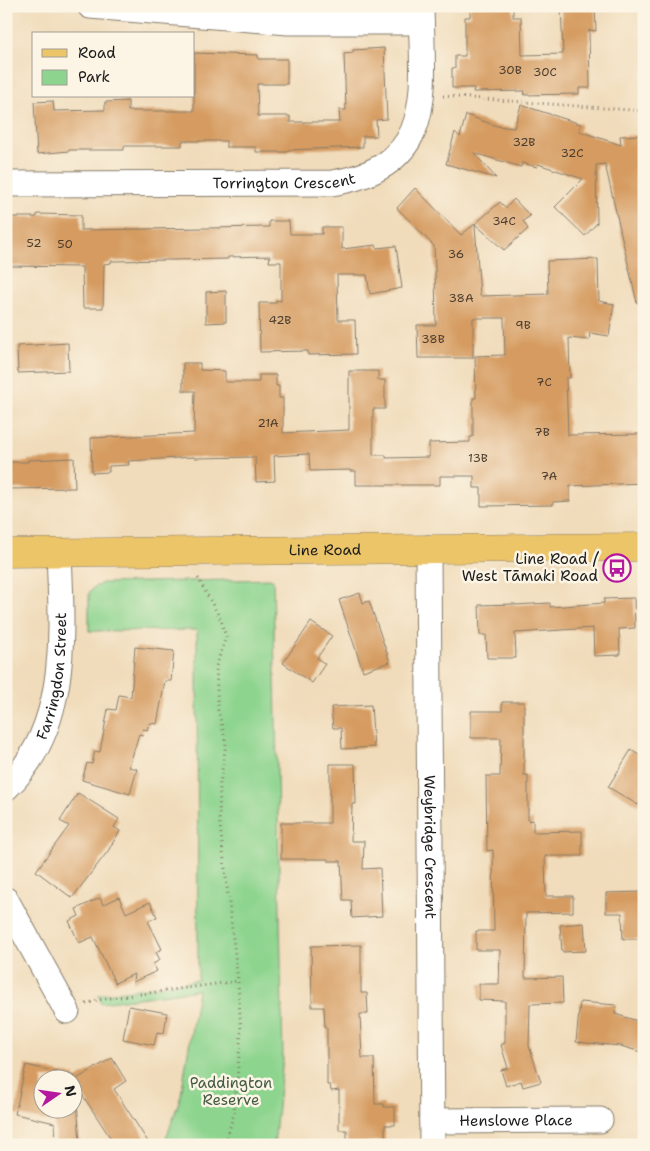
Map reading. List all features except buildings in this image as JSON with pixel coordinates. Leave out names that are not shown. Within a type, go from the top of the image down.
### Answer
[{"type":"main road","name":"Line Road","points":[[6,553],[644,547]]},
{"type":"street","points":[[90,6],[288,22],[421,14]]},
{"type":"street","name":"Torrington Crescent","points":[[6,184],[332,183],[362,176],[384,166],[397,157],[415,127],[421,110],[423,94],[421,14]]},
{"type":"street","name":"Weybridge Crescent","points":[[428,548],[432,1133]]},
{"type":"street","name":"Farringdon Street","points":[[6,788],[17,777],[38,745],[55,700],[60,642],[59,552]]},
{"type":"street","points":[[6,900],[67,1011]]},
{"type":"street","name":"Henslowe Place","points":[[432,1133],[600,1120]]},
{"type":"path","points":[[443,96],[644,111]]},
{"type":"path","points":[[198,578],[221,620],[226,637],[216,666],[218,710],[226,743],[220,784],[219,816],[238,980],[241,1033],[234,1113],[225,1145]]},
{"type":"path","points":[[67,1011],[96,1000],[238,980]]},
{"type":"green space","name":"Paddington Reserve","points":[[273,579],[283,1058],[274,1145],[164,1145],[181,1095],[198,990],[101,1003],[98,995],[198,980],[197,630],[89,631],[89,593],[93,588],[102,583]]},
{"type":"place","name":"Line Road / West Tāmaki Road","points":[[617,568]]}]
